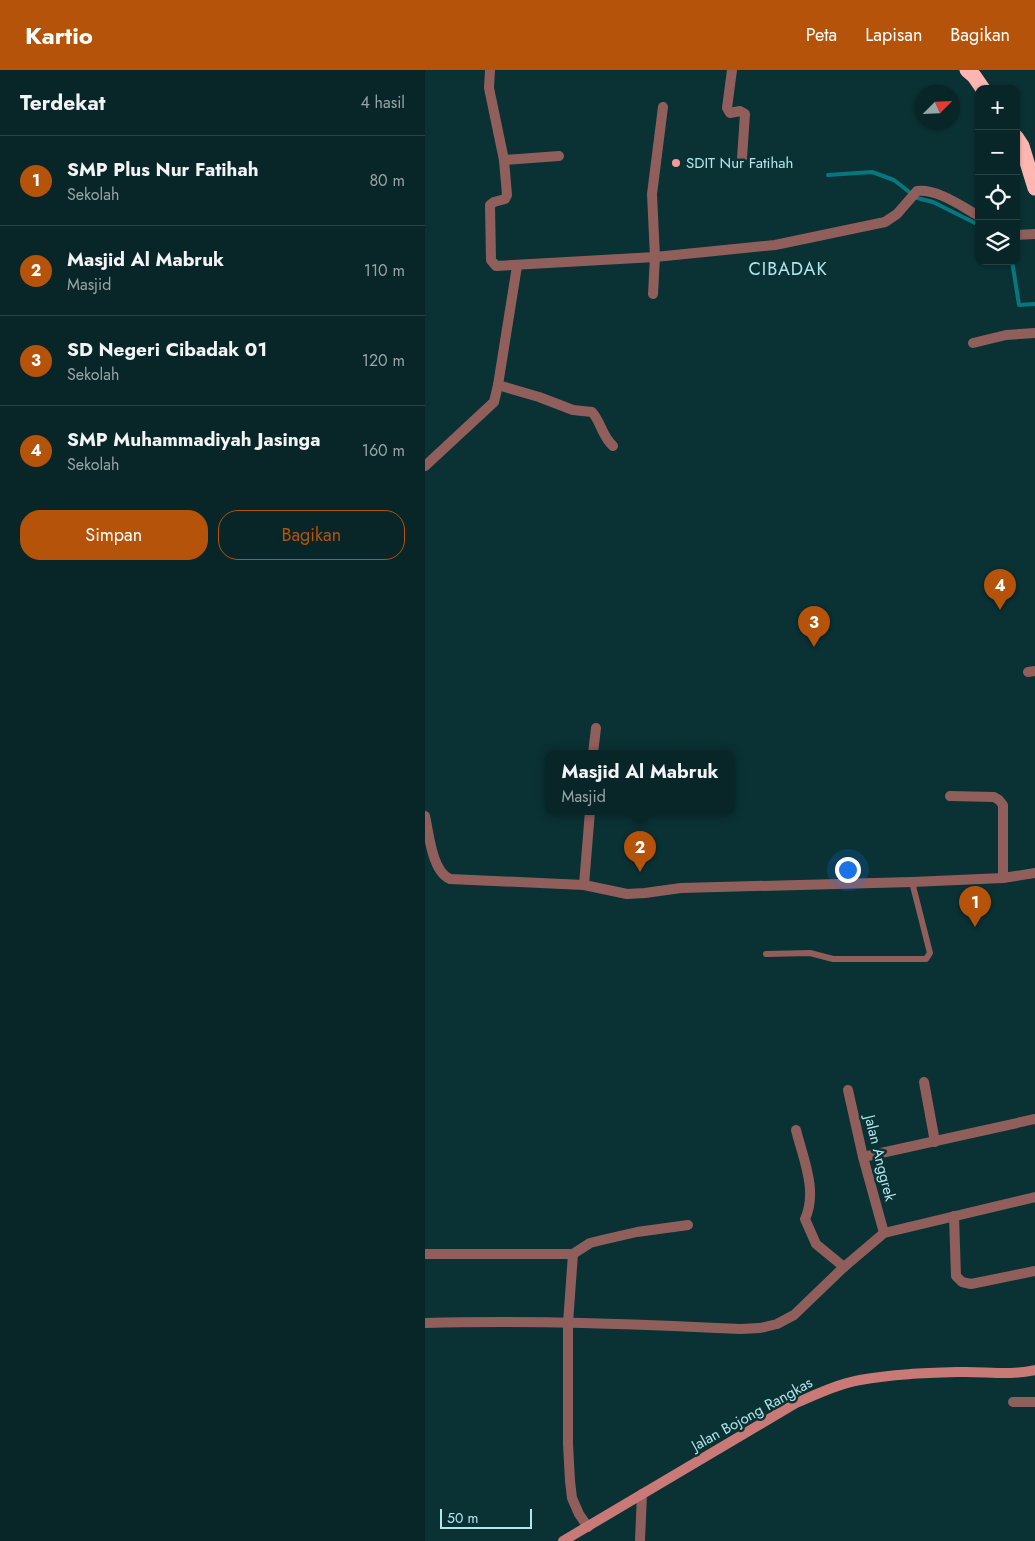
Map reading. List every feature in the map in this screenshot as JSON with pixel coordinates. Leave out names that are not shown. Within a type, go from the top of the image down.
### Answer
[{"type":"highway","points":[[967,70],[980,85]]},
{"type":"highway","points":[[1020,143],[1035,188]]},
{"type":"main road","name":"Jalan Bojong Rangkas","points":[[563,1541],[796,1403],[840,1385],[884,1377],[960,1372],[1023,1373],[1035,1370]]},
{"type":"street","points":[[490,70],[489,88],[504,160],[507,195],[505,199],[490,205],[491,260],[496,266],[655,257],[775,245],[885,222],[897,214],[917,191],[926,190],[975,214]]},
{"type":"street","points":[[733,70],[727,108],[730,113],[740,111],[745,114],[742,158]]},
{"type":"street","points":[[653,294],[655,257],[652,194],[663,107]]},
{"type":"street","points":[[504,160],[559,156]]},
{"type":"street","points":[[1020,235],[1035,234]]},
{"type":"street","points":[[425,466],[494,402],[499,385],[517,266]]},
{"type":"street","points":[[973,343],[1006,335],[1035,333]]},
{"type":"street","points":[[499,385],[573,410],[592,412],[598,418],[607,441],[613,446]]},
{"type":"street","points":[[593,750],[596,728]]},
{"type":"street","points":[[950,796],[994,797],[1003,805],[1003,878]]},
{"type":"street","points":[[584,885],[590,815]]},
{"type":"street","points":[[425,816],[436,863],[445,876],[450,878],[584,885],[627,894],[681,888],[1003,878],[1035,873]]},
{"type":"street","points":[[924,1082],[935,1142]]},
{"type":"street","name":"Jalan Anggrek","points":[[848,1090],[863,1157],[885,1233]]},
{"type":"street","points":[[863,1157],[1035,1119]]},
{"type":"street","points":[[796,1130],[811,1188],[809,1210],[805,1219],[816,1244],[844,1267]]},
{"type":"street","points":[[425,1323],[493,1321],[613,1322],[760,1328],[777,1324],[794,1315],[844,1267],[885,1233],[1035,1198]]},
{"type":"street","points":[[954,1216],[956,1276],[962,1282],[971,1284],[1035,1271]]},
{"type":"street","points":[[425,1254],[573,1254],[590,1243],[651,1230],[688,1225]]},
{"type":"street","points":[[573,1254],[569,1323],[568,1444],[570,1481],[572,1498],[579,1514],[588,1526]]},
{"type":"street","points":[[1013,1402],[1035,1402]]},
{"type":"street","points":[[640,1540],[642,1494]]},
{"type":"lane","points":[[766,954],[810,953],[833,959],[848,960],[926,959],[930,953],[912,882]]},
{"type":"waterway","points":[[828,175],[872,172],[894,180],[917,198],[933,202],[975,223]]},
{"type":"waterway","points":[[1013,265],[1019,305],[1035,304]]},
{"type":"place","name":"SDIT Nur Fatihah","points":[[676,163]]},
{"type":"place","name":"SMP Muhammadiyah Jasinga","points":[[1000,610]]},
{"type":"place","name":"SD Negeri Cibadak 01","points":[[814,647]]},
{"type":"place","name":"Masjid Al Mabruk","points":[[640,872]]},
{"type":"place","name":"SMP Plus Nur Fatihah","points":[[975,927]]},
{"type":"district","name":"CIBADAK","points":[[788,269]]}]
